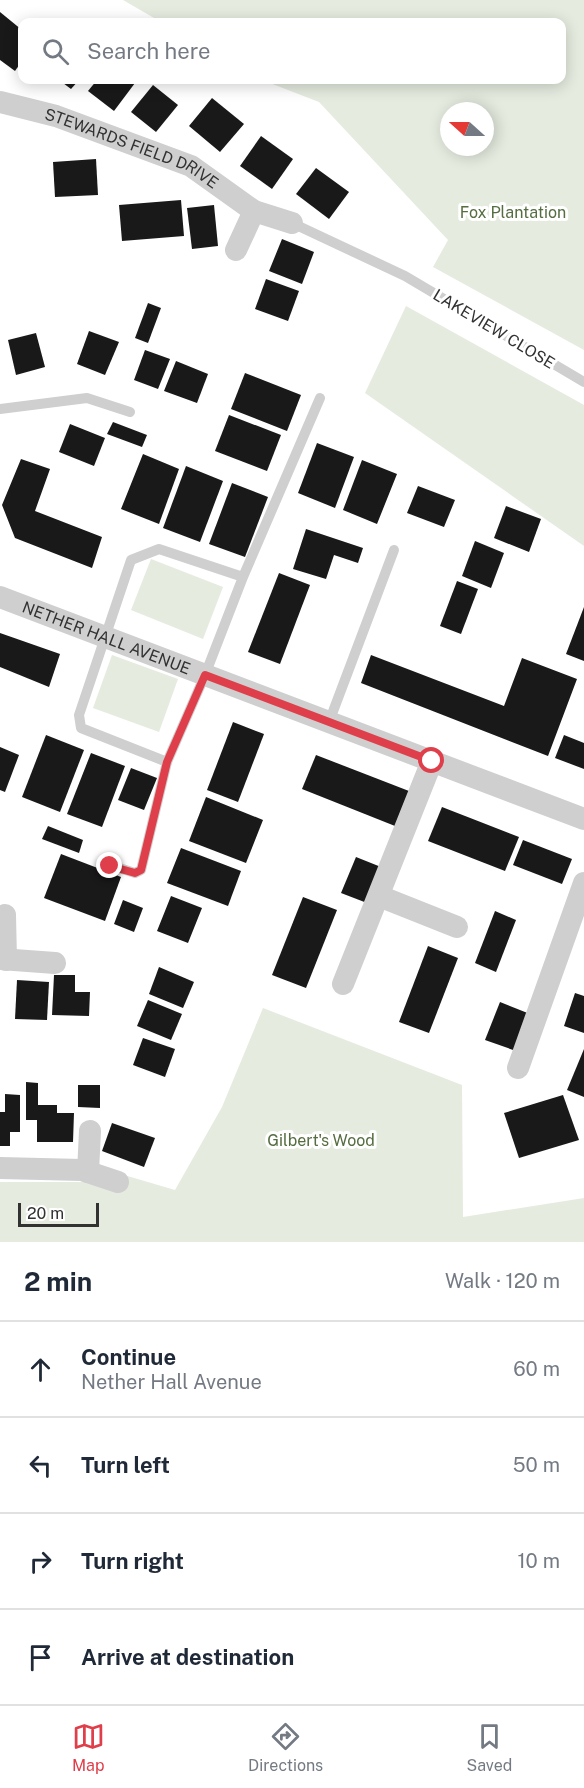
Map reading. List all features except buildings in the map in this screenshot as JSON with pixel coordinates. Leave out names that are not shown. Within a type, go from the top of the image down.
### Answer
[{"type":"street","name":"STEWARDS FIELD DRIVE","points":[[0,102],[56,116],[191,166],[254,211],[292,223]]},
{"type":"street","points":[[236,250],[254,211]]},
{"type":"street","name":"NETHER HALL AVENUE","points":[[0,597],[584,819]]},
{"type":"street","points":[[343,984],[432,761]]},
{"type":"street","points":[[518,1068],[584,883]]},
{"type":"street","points":[[379,896],[458,927]]},
{"type":"street","points":[[5,915],[3,960],[55,963]]},
{"type":"street","points":[[88,1172],[90,1131]]},
{"type":"street","points":[[0,1168],[82,1170],[118,1182]]},
{"type":"lane","name":"STEWARDS FIELD DRIVE","points":[[292,223],[405,276]]},
{"type":"lane","name":"LAKEVIEW CLOSE","points":[[405,276],[584,382]]},
{"type":"lane","points":[[0,409],[87,398],[130,412]]},
{"type":"lane","points":[[110,866],[135,873],[141,870],[167,762],[205,675],[243,577],[321,398]]},
{"type":"lane","points":[[167,762],[81,728],[79,715],[131,560],[159,549],[243,577]]},
{"type":"lane","points":[[329,722],[394,550]]},
{"type":"green space","name":"Fox Plantation","points":[[123,0],[584,0],[584,350],[433,267],[448,240],[319,102],[272,84],[566,84],[566,18],[154,18]]},
{"type":"green space","points":[[406,306],[584,405],[584,546],[365,393]]},
{"type":"green space","points":[[151,559],[223,587],[203,639],[131,610]]},
{"type":"green space","points":[[112,655],[178,679],[159,732],[93,708]]},
{"type":"green space","name":"Gilbert's Wood","points":[[263,1008],[462,1085],[463,1217],[584,1198],[584,1242],[0,1242],[0,1182],[98,1182],[124,1175],[175,1190],[222,1107]]},
{"type":"route","points":[[110,866],[135,873],[141,870],[167,762],[205,675],[432,761]]}]
